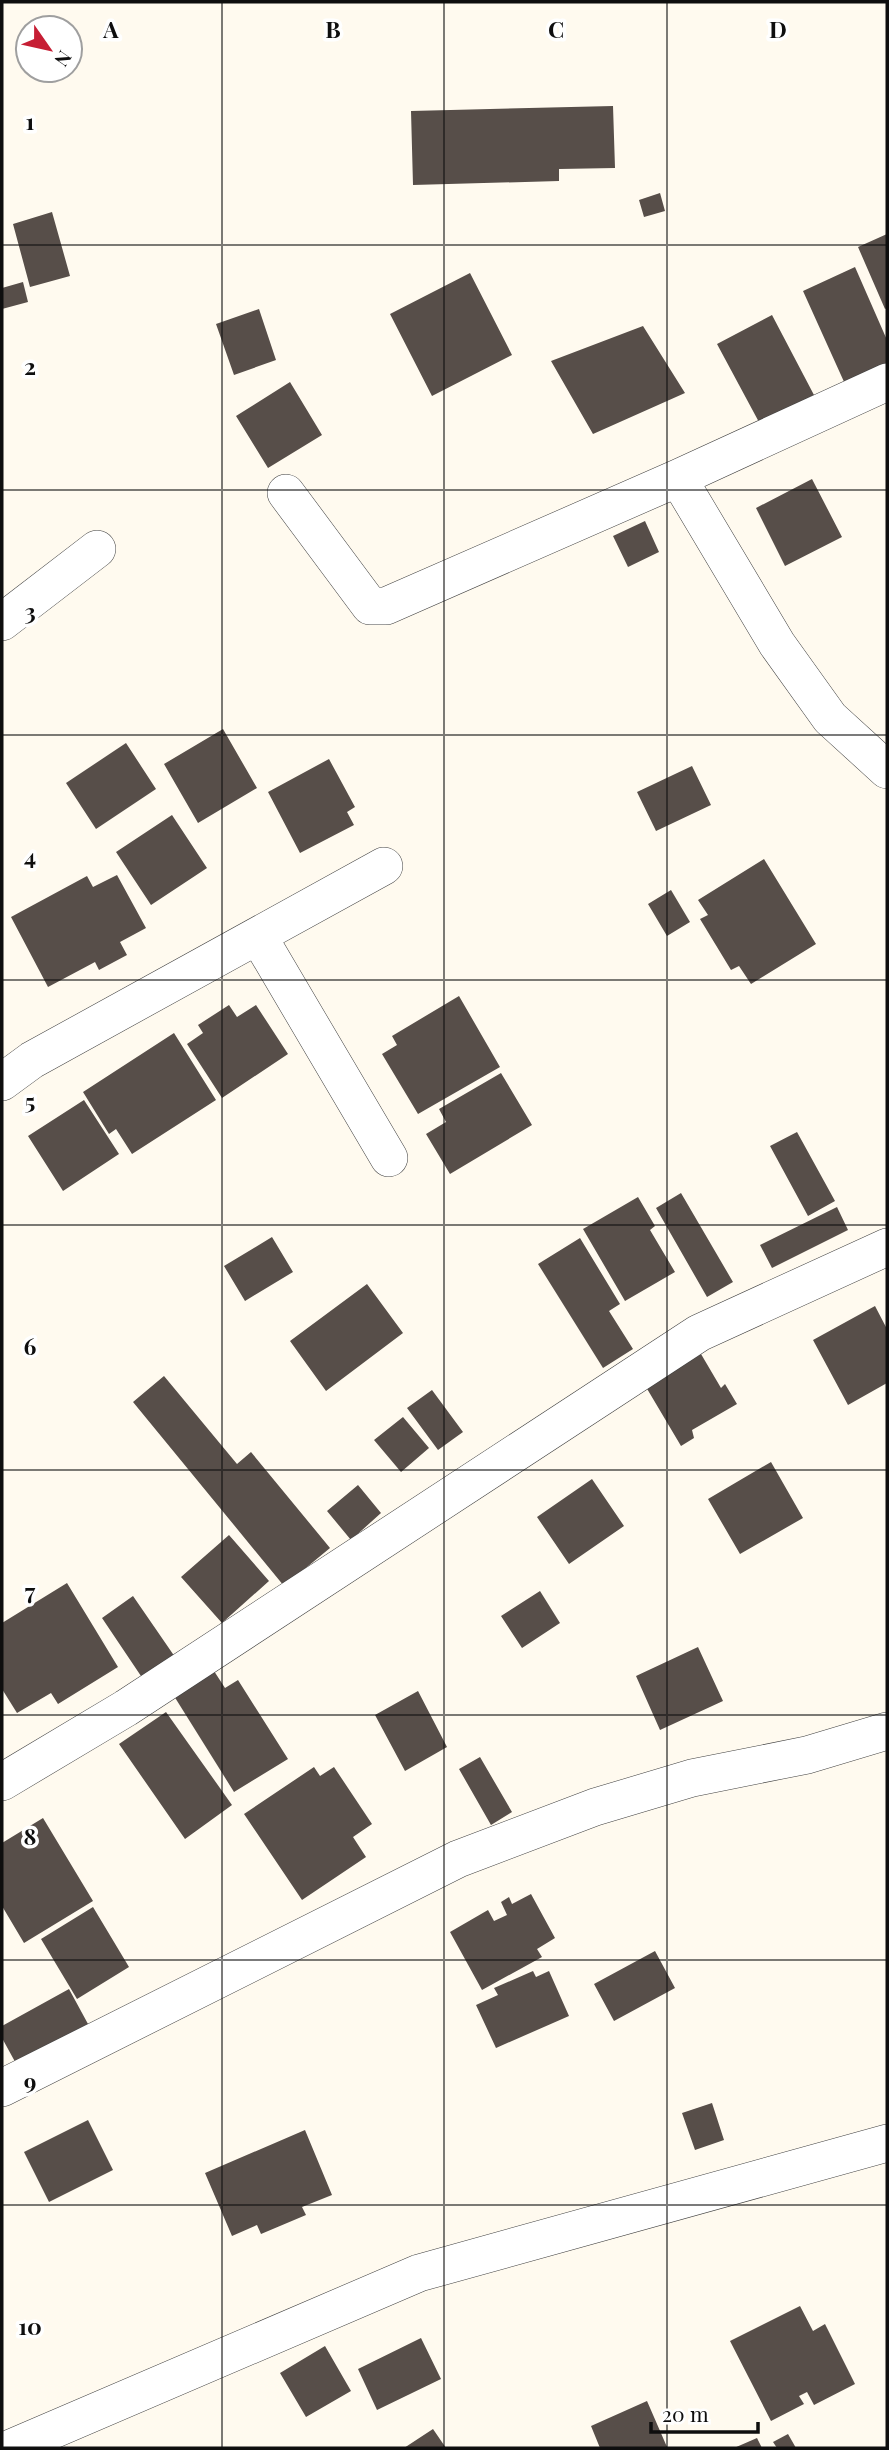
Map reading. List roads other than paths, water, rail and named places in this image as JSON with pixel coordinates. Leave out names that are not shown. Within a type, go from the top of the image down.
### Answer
[{"type":"street","points":[[286,493],[370,606],[386,606],[678,478],[887,382]]},
{"type":"street","points":[[678,478],[792,665],[830,718],[887,770]]},
{"type":"street","points":[[2,622],[97,550]]},
{"type":"street","points":[[2,1082],[32,1060],[384,866]]},
{"type":"street","points":[[258,936],[388,1158]]},
{"type":"street","points":[[2,1782],[126,1708],[699,1333],[887,1247]]},
{"type":"street","points":[[2,2088],[458,1859],[595,1807],[692,1778],[807,1755],[887,1731]]},
{"type":"street","points":[[11,2448],[419,2273],[887,2143]]}]
